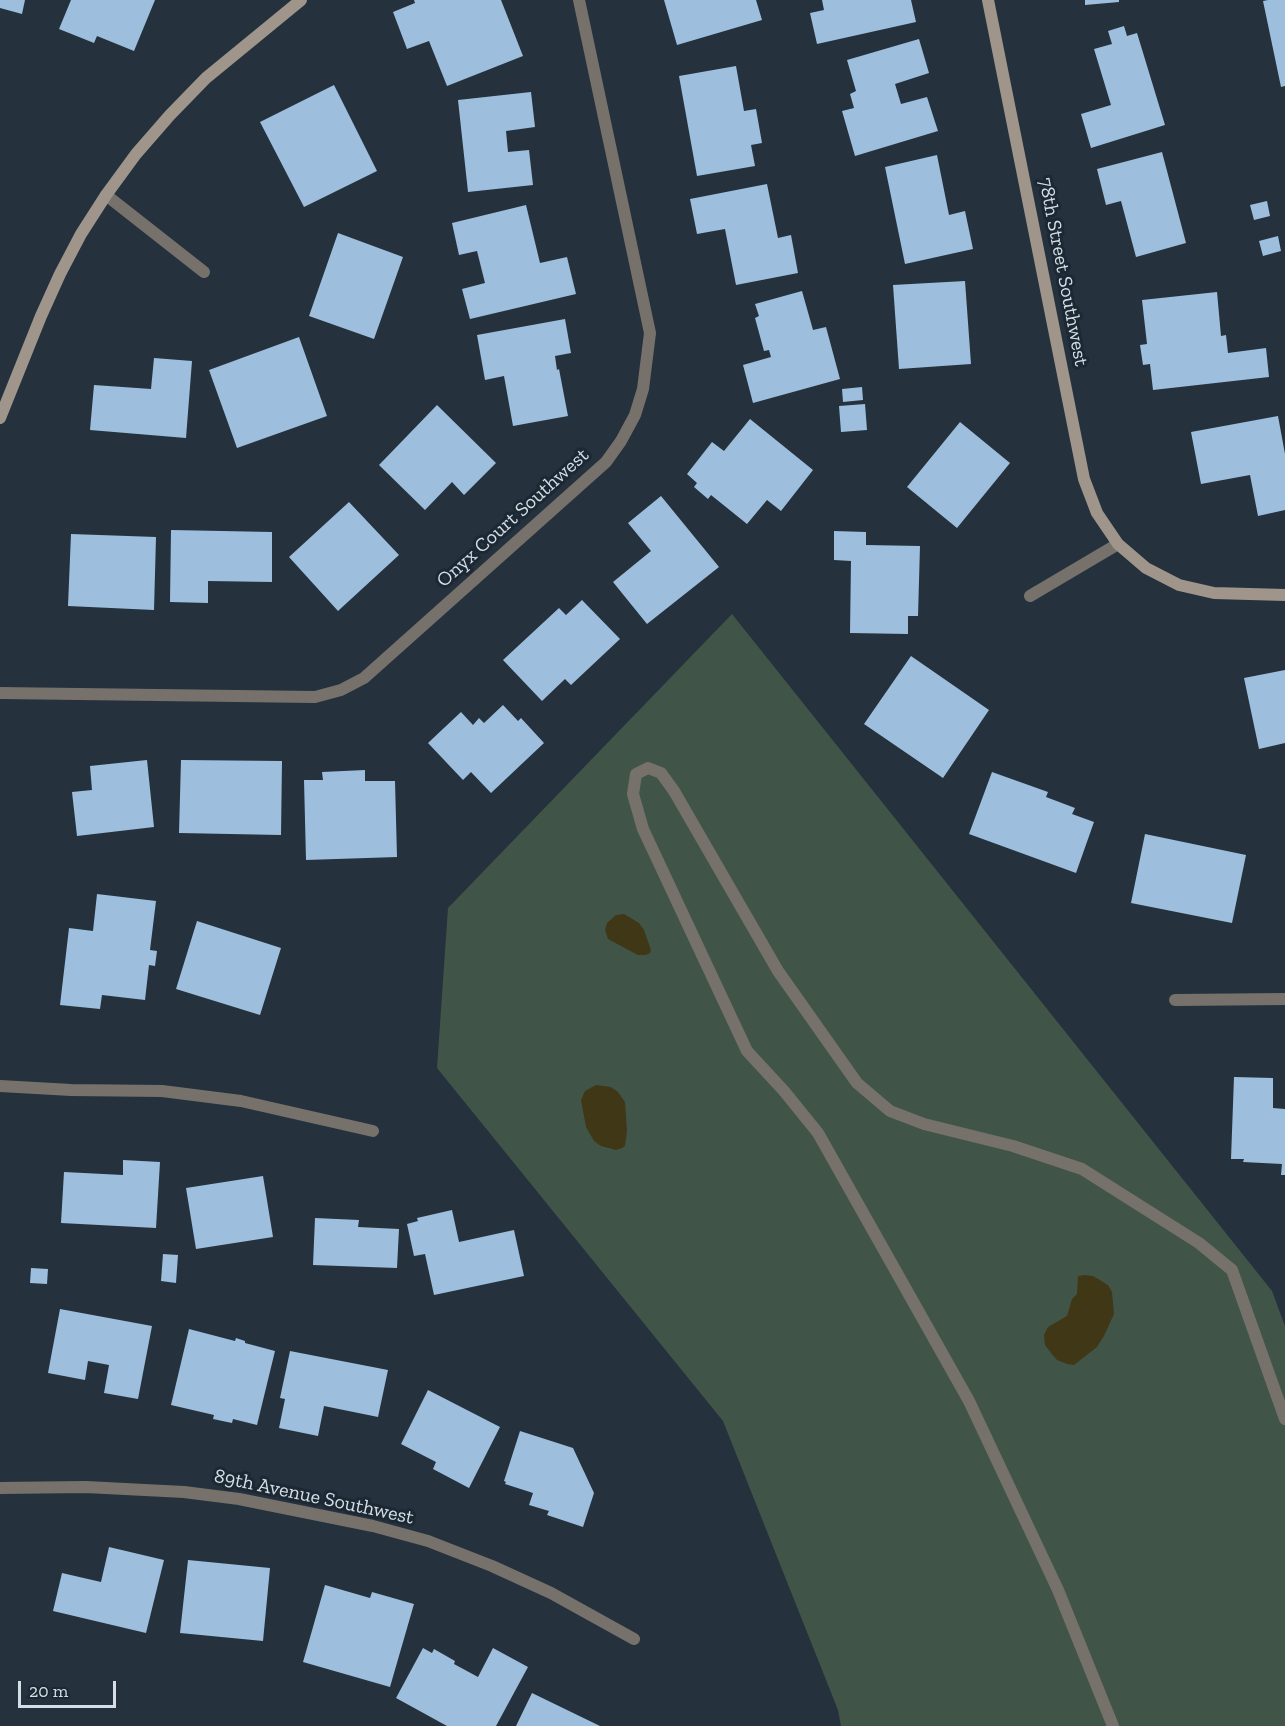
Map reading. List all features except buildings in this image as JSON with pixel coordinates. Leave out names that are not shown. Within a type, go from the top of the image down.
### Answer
[{"type":"street","points":[[0,418],[60,274],[106,195],[143,146],[206,78],[301,0]]},
{"type":"street","name":"Onyx Court Southwest","points":[[0,693],[315,697],[341,690],[364,678],[606,462],[621,441],[634,415],[643,389],[650,333],[579,0]]},
{"type":"street","name":"78th Street Southwest","points":[[988,0],[1084,479],[1097,513],[1118,544],[1146,568],[1179,585],[1214,593],[1285,595]]},
{"type":"street","points":[[106,195],[204,272]]},
{"type":"street","points":[[1030,596],[1118,544]]},
{"type":"street","points":[[1113,1726],[1058,1590],[969,1401],[818,1133],[747,1051],[644,829],[633,794],[636,774],[648,768],[661,773],[674,791],[778,971],[857,1083],[890,1112],[924,1124],[1013,1146],[1082,1169],[1199,1243],[1232,1270],[1285,1419]]},
{"type":"street","points":[[1175,1000],[1285,999]]},
{"type":"street","points":[[0,1086],[173,1092],[242,1101],[373,1131]]},
{"type":"street","name":"89th Avenue Southwest","points":[[0,1488],[86,1487],[184,1492],[239,1499],[373,1526],[428,1541],[492,1566],[551,1593],[634,1639]]},
{"type":"green space","points":[[732,614],[1272,1291],[1285,1326],[1285,1726],[841,1726],[838,1710],[723,1421],[437,1068],[448,908]]},
{"type":"sand","points":[[624,914],[639,923],[644,930],[650,953],[638,955],[608,939],[605,930],[607,923],[616,915]]},
{"type":"sand","points":[[596,1085],[611,1087],[625,1102],[627,1131],[625,1146],[622,1148],[616,1150],[601,1146],[594,1141],[586,1127],[581,1100],[585,1091]]},
{"type":"sand","points":[[1078,1276],[1093,1276],[1108,1285],[1112,1292],[1114,1314],[1097,1347],[1074,1365],[1067,1364],[1057,1360],[1051,1353],[1045,1345],[1044,1335],[1048,1327],[1067,1316],[1072,1299],[1077,1294]]}]
